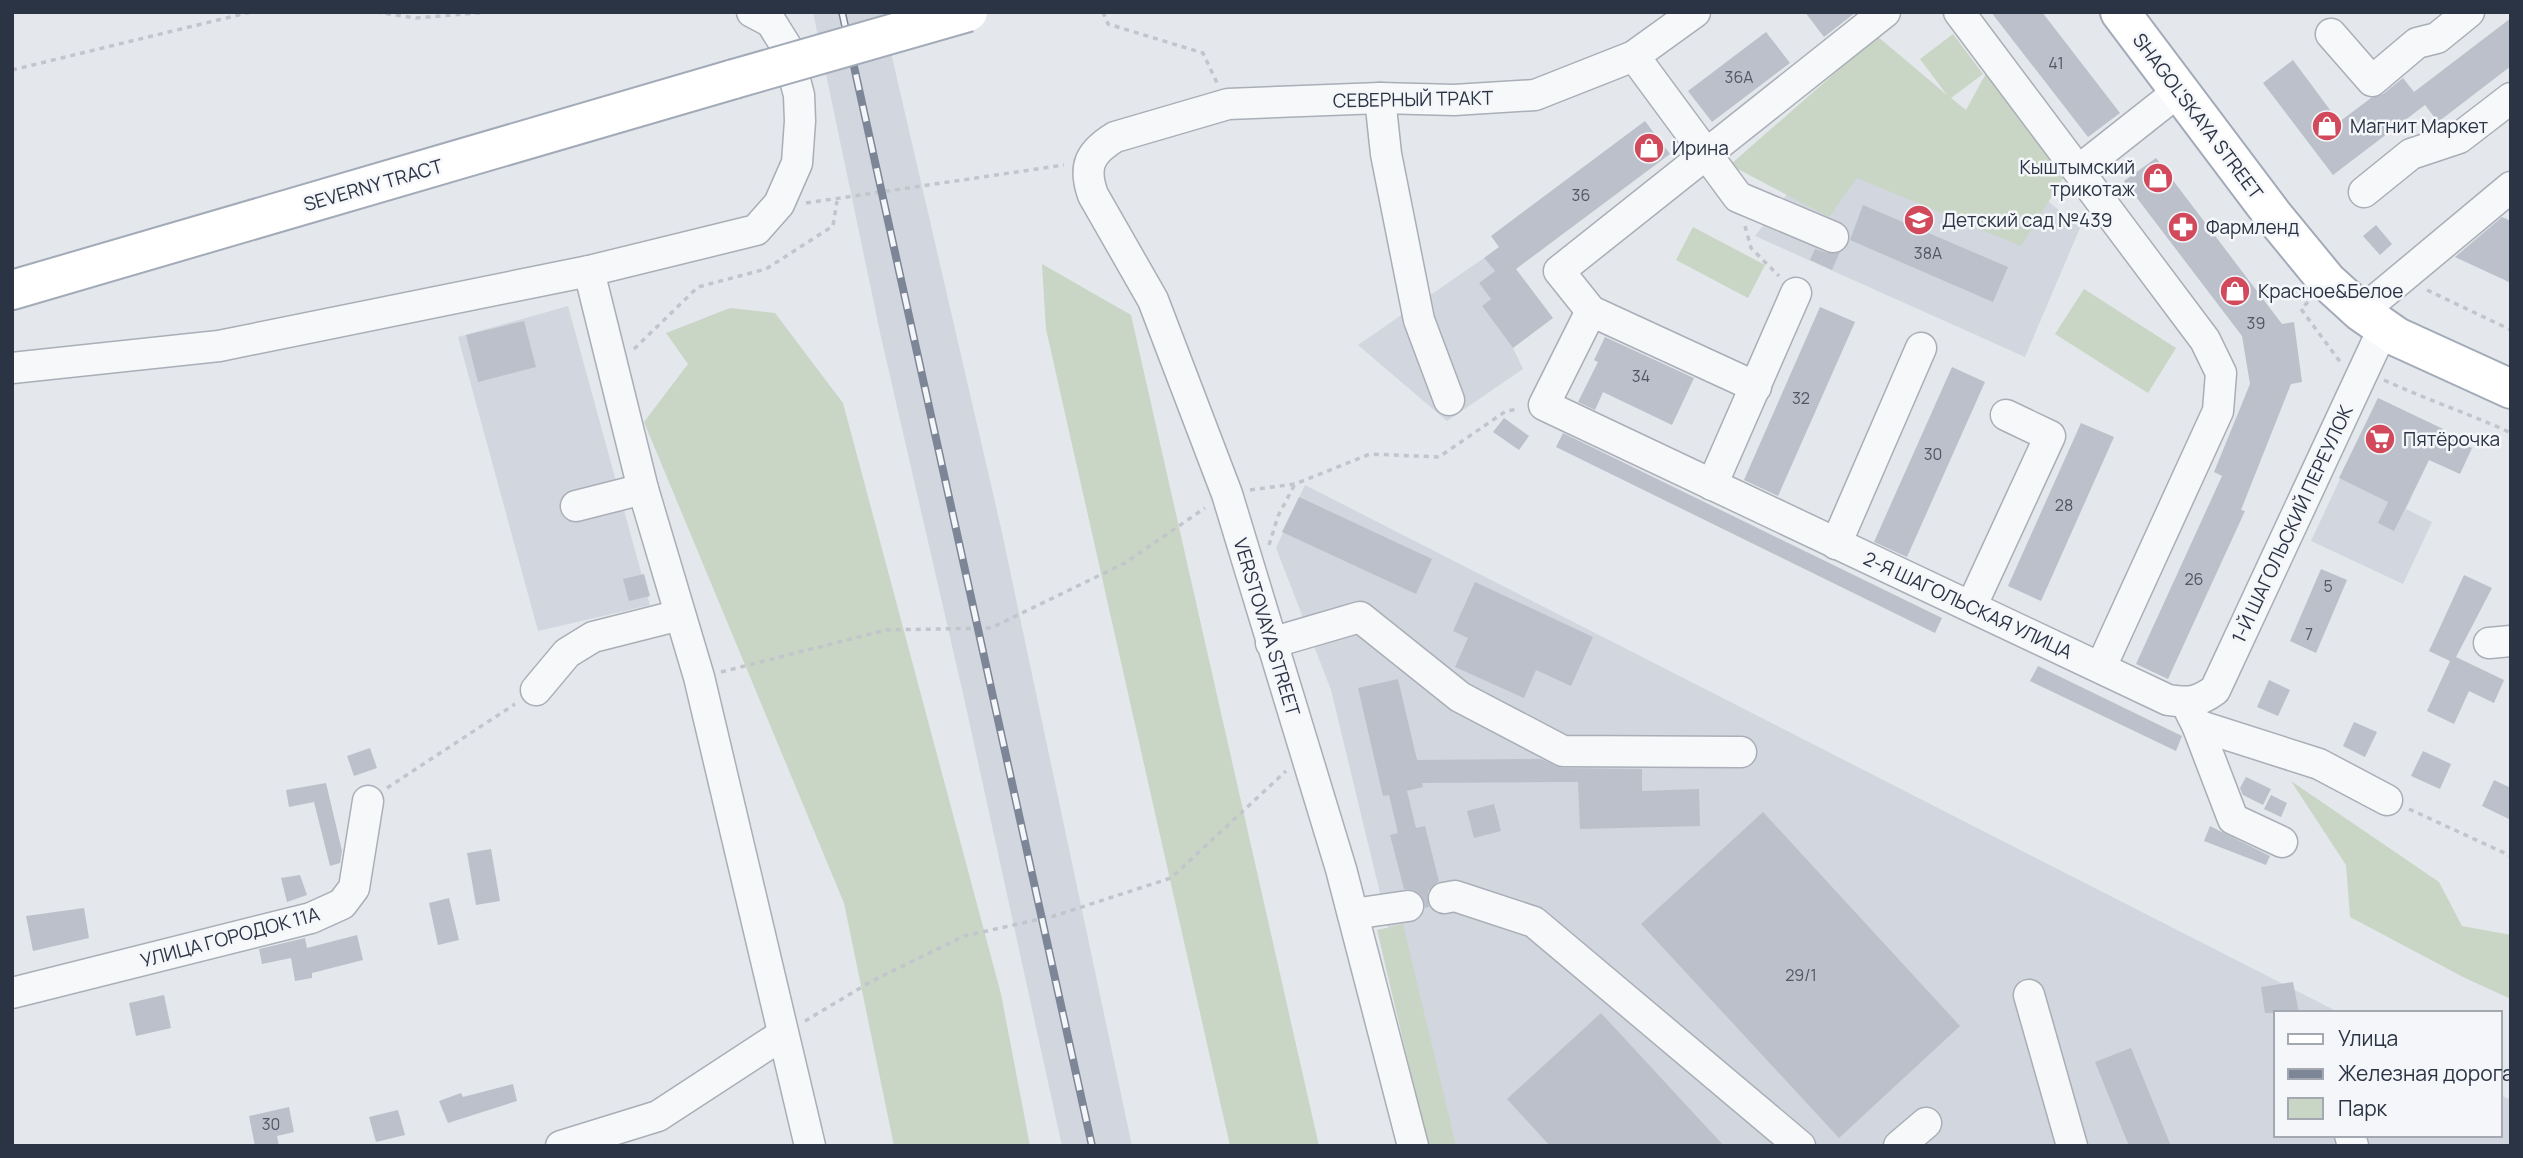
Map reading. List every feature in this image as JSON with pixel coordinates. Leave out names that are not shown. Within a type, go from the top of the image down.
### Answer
[{"type":"main road","name":"SEVERNY TRACT","points":[[12,290],[968,12]]},
{"type":"main road","name":"SHAGOL'SKAYA STREET","points":[[2120,12],[2272,214],[2327,281],[2372,320],[2511,389]]},
{"type":"street","points":[[12,368],[219,346],[589,271],[756,230],[779,204],[797,163],[800,121],[799,95],[786,46],[771,22],[752,12]]},
{"type":"street","name":"СЕВЕРНЫЙ ТРАКТ","points":[[1088,162],[1098,147],[1115,137],[1228,104],[1535,96],[1634,56],[1695,12]]},
{"type":"street","points":[[1756,387],[1591,311],[1559,271],[1885,12]]},
{"type":"street","points":[[1959,12],[2204,340],[2221,373],[2218,411],[2101,667]]},
{"type":"street","points":[[2331,34],[2372,80],[2417,43],[2437,38],[2469,12]]},
{"type":"street","points":[[1634,56],[1738,197],[1833,237]]},
{"type":"street","points":[[2079,170],[2179,91]]},
{"type":"street","points":[[1380,98],[1386,154],[1419,320],[1449,400]]},
{"type":"street","points":[[2364,192],[2411,154],[2459,138],[2511,98]]},
{"type":"street","name":"VERSTOVAYA STREET","points":[[1088,162],[1087,178],[1093,195],[1153,300],[1227,494],[1353,914],[1413,1146]]},
{"type":"street","points":[[2372,320],[2400,277],[2511,187]]},
{"type":"street","points":[[589,271],[643,489],[699,677],[810,1146]]},
{"type":"street","points":[[1712,485],[1796,293]]},
{"type":"street","points":[[1544,405],[1591,311]]},
{"type":"street","name":"1-Й ШАГОЛЬСКИЙ ПЕРЕУЛОК","points":[[2192,714],[2197,703],[2215,690],[2372,320]]},
{"type":"street","points":[[1836,544],[1921,348]]},
{"type":"street","name":"2-Я ШАГОЛЬСКАЯ УЛИЦА","points":[[1544,405],[1836,544],[1972,605],[2192,714],[2319,764],[2388,800]]},
{"type":"street","points":[[1972,605],[2050,436],[2006,415]]},
{"type":"street","points":[[576,506],[643,489]]},
{"type":"street","points":[[537,690],[567,653],[593,637],[680,615]]},
{"type":"street","points":[[1272,643],[1360,617],[1460,696],[1563,751],[1741,752]]},
{"type":"street","points":[[2192,714],[2233,819],[2282,842]]},
{"type":"street","name":"УЛИЦА ГОРОДОК 11А","points":[[12,993],[312,918],[341,904],[354,888],[368,801]]},
{"type":"street","points":[[1444,898],[1455,896],[1534,922],[1800,1146]]},
{"type":"street","points":[[1353,914],[1408,906]]},
{"type":"street","points":[[2029,995],[2072,1146]]},
{"type":"street","points":[[561,1146],[658,1116],[782,1035]]},
{"type":"street","points":[[1899,1146],[1926,1123]]},
{"type":"path","points":[[12,70],[251,12]]},
{"type":"path","points":[[376,12],[416,18],[489,12]]},
{"type":"path","points":[[1103,12],[1108,24],[1203,54],[1228,104]]},
{"type":"path","points":[[779,204],[837,200],[895,188],[1088,162]]},
{"type":"path","points":[[1738,197],[1751,248],[1796,293]]},
{"type":"path","points":[[614,367],[698,287],[766,269],[833,226],[837,200]]},
{"type":"path","points":[[2400,277],[2511,330]]},
{"type":"path","points":[[699,677],[887,630],[991,628],[1125,563],[1227,494],[1295,484],[1370,454],[1439,457],[1506,411],[1544,405]]},
{"type":"path","points":[[1256,590],[1278,516],[1295,484]]},
{"type":"path","points":[[368,801],[537,690]]},
{"type":"path","points":[[782,1035],[872,981],[964,936],[1054,916],[1171,878],[1305,752]]},
{"type":"path","points":[[2388,800],[2511,856]]},
{"type":"shaded area","points":[[813,12],[956,12],[886,31],[1001,528],[1132,1146],[1062,1146],[964,698],[881,337]]},
{"type":"shaded area","name":"Детский сад №439","points":[[1895,73],[2080,228],[2025,357],[1755,236],[1854,107]]},
{"type":"shaded area","points":[[1484,258],[1495,271],[1479,283],[1491,299],[1482,306],[1513,348],[1523,369],[1447,421],[1358,345]]},
{"type":"shaded area","points":[[568,306],[650,605],[538,631],[458,337]]},
{"type":"shaded area","points":[[2378,398],[2443,429],[2406,509],[2432,522],[2403,584],[2311,541]]},
{"type":"shaded area","points":[[1305,485],[2336,1011],[2274,1011],[2274,1137],[2502,1137],[2502,1096],[2511,1100],[2511,1146],[1441,1146],[1331,690],[1276,548]]},
{"type":"green space","points":[[1953,34],[1983,74],[1951,98],[1966,110],[1990,66],[2064,177],[2021,246],[1857,178],[1829,217],[1730,165],[1877,36],[1947,95],[1920,59]]},
{"type":"green space","points":[[1693,227],[1765,265],[1748,298],[1676,260]]},
{"type":"green space","points":[[1042,264],[1131,315],[1319,1146],[1230,1146],[1046,329]]},
{"type":"green space","points":[[2084,289],[2176,348],[2148,393],[2055,334]]},
{"type":"green space","points":[[730,308],[775,313],[843,403],[1001,994],[1030,1146],[894,1146],[844,903],[644,422],[688,364],[666,333]]},
{"type":"green space","points":[[2291,781],[2439,882],[2462,926],[2511,935],[2511,999],[2465,978],[2350,917],[2346,865]]},
{"type":"green space","points":[[1403,924],[1456,1146],[1428,1146],[1377,930]]},
{"type":"building","points":[[1805,12],[1856,12],[1824,37]]},
{"type":"building","points":[[1991,12],[2042,12],[2120,113],[2088,137]]},
{"type":"building","points":[[2511,18],[2511,66],[2438,122],[2425,105],[2333,175],[2263,83],[2293,60],[2339,122],[2403,78],[2414,92]]},
{"type":"building","points":[[1766,32],[1790,63],[1712,122],[1688,91]]},
{"type":"building","points":[[1645,121],[1670,154],[1516,269],[1553,318],[1513,348],[1482,306],[1491,299],[1479,283],[1495,271],[1484,258],[1499,247],[1491,236]]},
{"type":"building","points":[[2156,158],[2282,324],[2294,322],[2302,382],[2291,384],[2241,510],[2245,511],[2168,679],[2136,664],[2222,476],[2214,472],[2250,384],[2242,336],[2124,181]]},
{"type":"building","points":[[1863,205],[2008,267],[1993,302],[1850,240]]},
{"type":"building","points":[[2502,217],[2511,221],[2511,283],[2455,257]]},
{"type":"building","points":[[2376,225],[2392,244],[2380,255],[2363,236]]},
{"type":"building","points":[[1815,249],[1827,253],[1840,252],[1832,270],[1810,260]]},
{"type":"building","points":[[1820,307],[1855,322],[1778,496],[1744,480]]},
{"type":"building","points":[[524,321],[536,367],[478,382],[466,335]]},
{"type":"building","points":[[1605,337],[1694,378],[1672,425],[1603,392],[1595,410],[1578,402],[1598,362],[1594,360]]},
{"type":"building","points":[[1952,367],[1985,382],[1907,557],[1874,542]]},
{"type":"building","points":[[2378,398],[2443,429],[2441,434],[2472,448],[2460,474],[2429,460],[2394,531],[2378,523],[2388,502],[2339,478]]},
{"type":"building","points":[[1504,418],[1529,436],[1519,450],[1493,432]]},
{"type":"building","points":[[2081,423],[2114,437],[2041,601],[2008,586]]},
{"type":"building","points":[[1563,433],[1942,618],[1935,633],[1556,447]]},
{"type":"building","points":[[1299,497],[1432,559],[1416,594],[1282,532]]},
{"type":"building","points":[[2321,569],[2347,580],[2316,653],[2290,641]]},
{"type":"building","points":[[644,574],[650,596],[629,601],[623,579]]},
{"type":"building","points":[[2464,575],[2492,588],[2456,657],[2504,680],[2494,703],[2469,691],[2454,724],[2427,711],[2450,661],[2429,651]]},
{"type":"building","points":[[1475,582],[1593,637],[1571,686],[1536,670],[1524,698],[1455,667],[1468,638],[1453,631]]},
{"type":"building","points":[[2038,666],[2182,736],[2176,751],[2030,681]]},
{"type":"building","points":[[1398,679],[1417,760],[1540,759],[1563,768],[1642,769],[1642,791],[1699,789],[1700,826],[1580,829],[1578,782],[1422,783],[1423,787],[1407,791],[1416,828],[1425,826],[1439,881],[1428,891],[1429,907],[1425,908],[1421,895],[1414,890],[1404,889],[1390,835],[1398,833],[1389,795],[1383,796],[1358,688]]},
{"type":"building","points":[[2269,680],[2290,690],[2278,716],[2257,707]]},
{"type":"building","points":[[2354,722],[2377,732],[2365,757],[2343,746]]},
{"type":"building","points":[[370,748],[377,768],[354,776],[347,756]]},
{"type":"building","points":[[2423,751],[2451,764],[2440,789],[2411,776]]},
{"type":"building","points":[[2246,777],[2271,789],[2263,805],[2243,795],[2240,788]]},
{"type":"building","points":[[2494,780],[2511,788],[2511,820],[2482,806]]},
{"type":"building","points":[[326,783],[342,851],[340,863],[330,866],[314,802],[289,807],[286,790]]},
{"type":"building","points":[[2271,795],[2287,803],[2281,817],[2264,809]]},
{"type":"building","points":[[1494,804],[1501,831],[1474,838],[1467,811]]},
{"type":"building","points":[[1763,812],[1960,1026],[1839,1138],[1641,924]]},
{"type":"building","points":[[2210,826],[2270,856],[2266,865],[2204,841]]},
{"type":"building","points":[[491,849],[500,901],[476,905],[467,853]]},
{"type":"building","points":[[300,875],[307,895],[287,902],[281,878]]},
{"type":"building","points":[[449,898],[459,940],[438,945],[429,903]]},
{"type":"building","points":[[84,908],[89,938],[33,951],[26,916]]},
{"type":"building","points":[[357,935],[363,960],[312,973],[312,978],[295,981],[291,958],[262,964],[259,949],[305,938],[307,948]]},
{"type":"building","points":[[2293,982],[2299,1011],[2265,1013],[2261,987]]},
{"type":"building","points":[[164,995],[171,1028],[136,1036],[129,1003]]},
{"type":"building","points":[[1601,1013],[1724,1146],[1550,1146],[1507,1099]]},
{"type":"building","points":[[2131,1048],[2171,1146],[2129,1146],[2095,1062]]},
{"type":"building","points":[[513,1084],[517,1101],[448,1123],[439,1101],[461,1093],[463,1097]]},
{"type":"building","points":[[289,1107],[294,1132],[277,1136],[279,1146],[255,1146],[249,1116]]},
{"type":"building","points":[[398,1110],[405,1135],[376,1142],[369,1117]]},
{"type":"railway","points":[[842,12],[1092,1146]]},
{"type":"place","name":"Магнит Маркет","points":[[2327,126]]},
{"type":"place","name":"Ирина","points":[[1649,148]]},
{"type":"place","name":"Кыштымский трикотаж","points":[[2158,178]]},
{"type":"place","name":"Детский сад №439","points":[[1919,220]]},
{"type":"place","name":"Фармленд","points":[[2183,227]]},
{"type":"place","name":"Красное&Белое","points":[[2235,291]]},
{"type":"place","name":"Пятёрочка","points":[[2380,439]]}]
